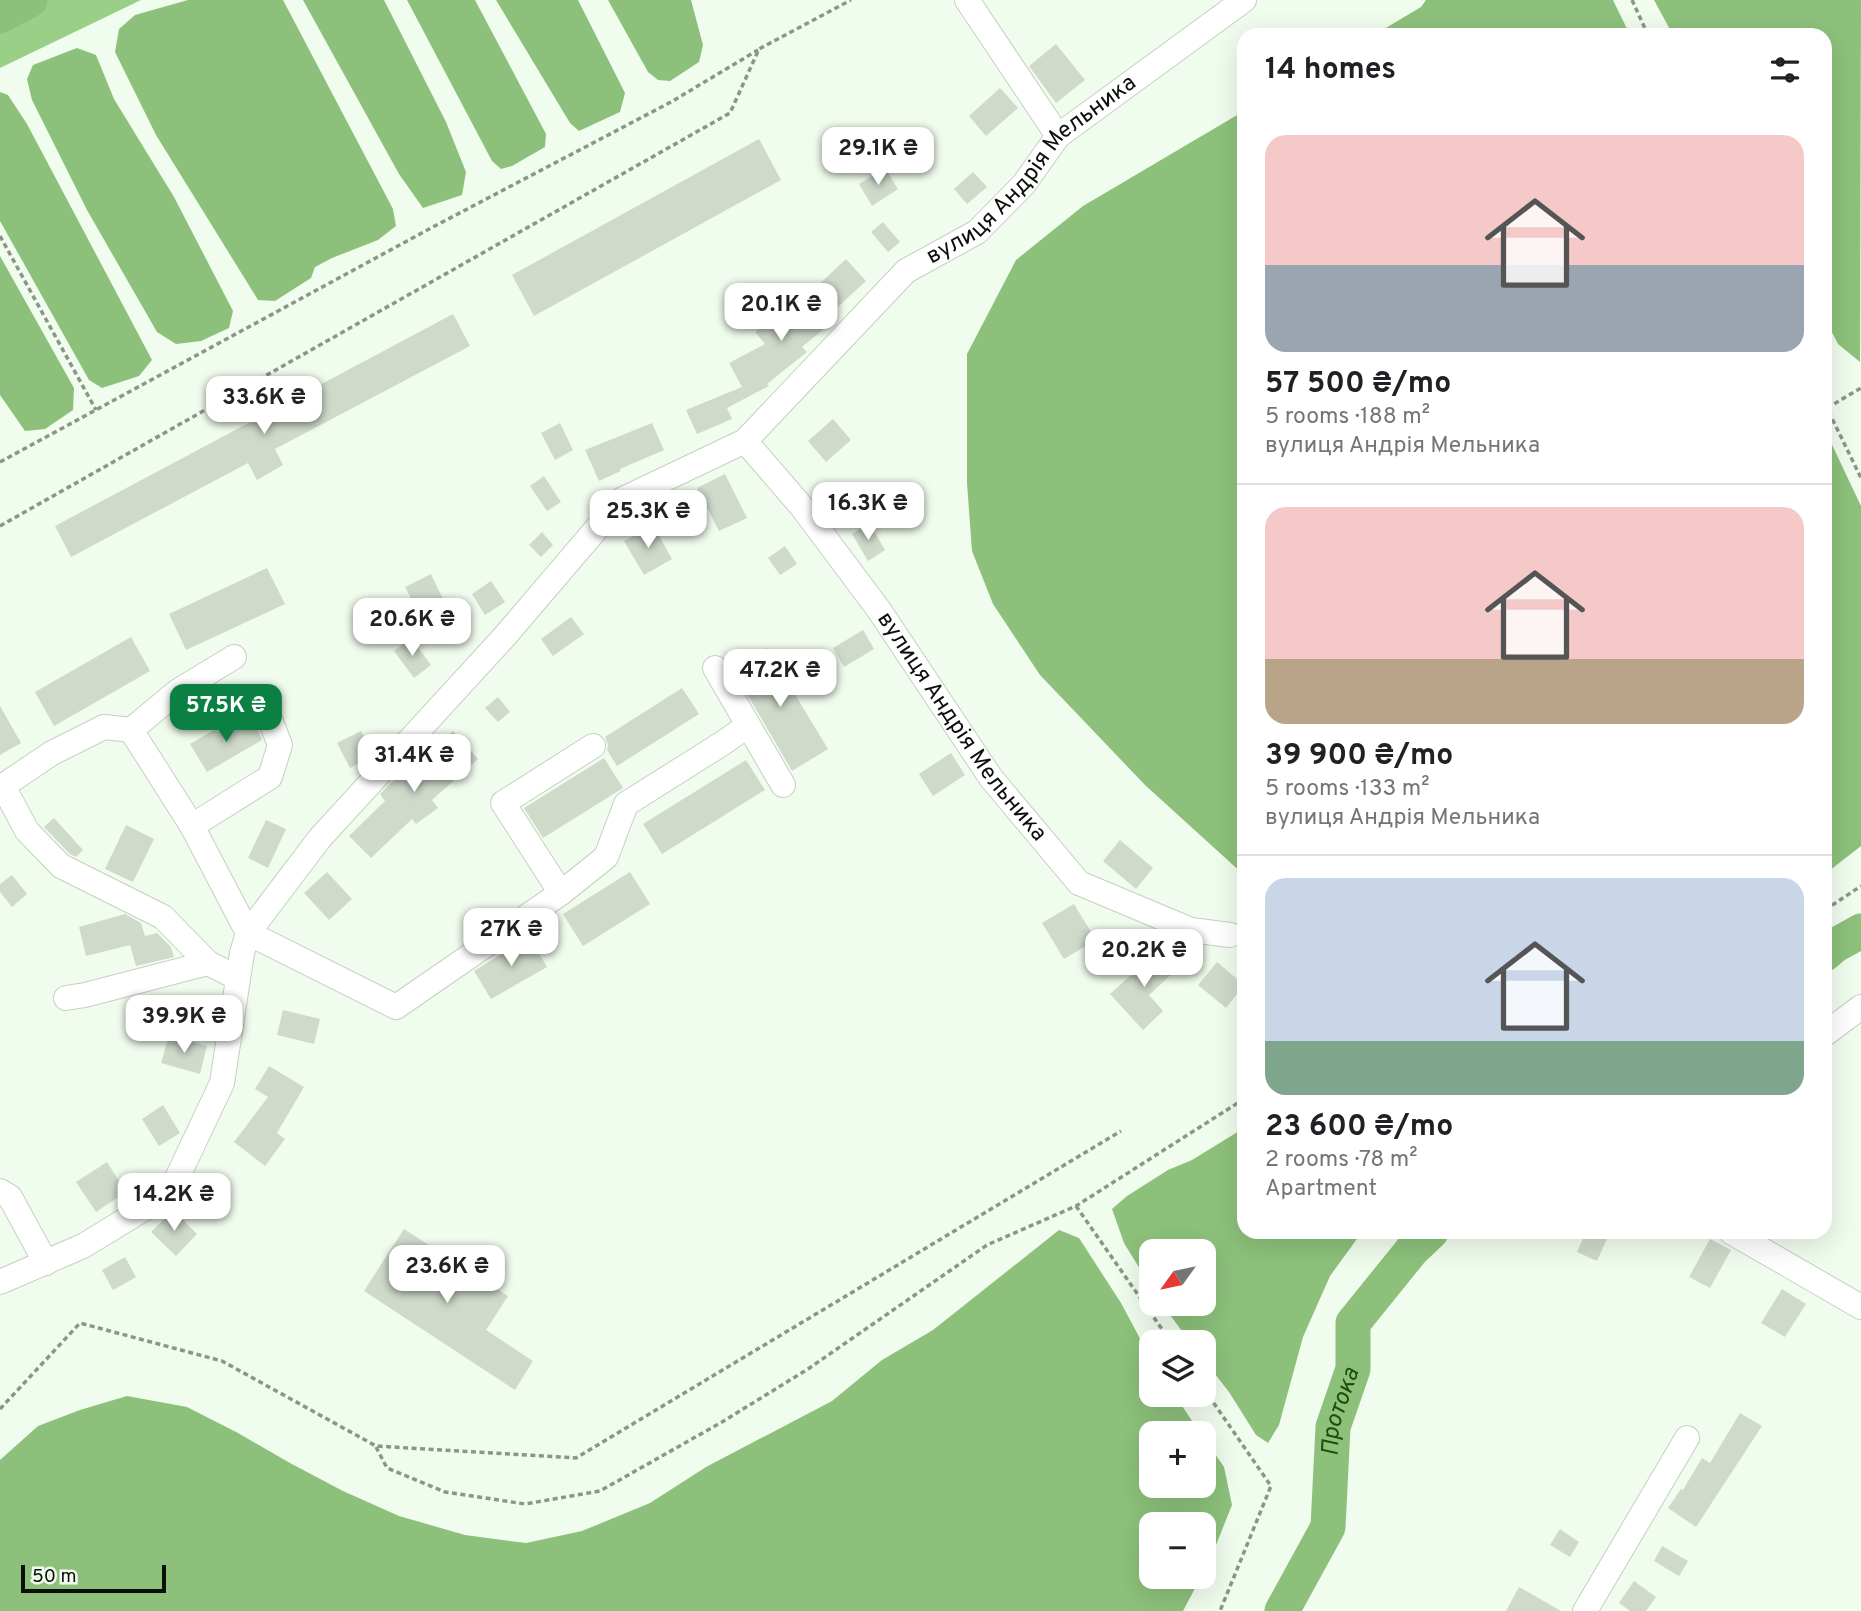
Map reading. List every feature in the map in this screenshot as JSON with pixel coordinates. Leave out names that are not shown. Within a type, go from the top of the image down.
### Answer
[{"type":"street","points":[[967,0],[1058,136]]},
{"type":"street","name":"вулиця Андрія Мельника","points":[[0,1282],[83,1246],[170,1193],[222,1083],[242,953],[248,933],[320,838],[505,636],[621,500],[745,442],[906,271],[977,232],[1024,184],[1058,136],[1244,0]]},
{"type":"street","name":"вулиця Андрія Мельника","points":[[745,442],[802,507],[879,610],[991,778],[1079,883],[1191,930],[1230,935]]},
{"type":"street","points":[[234,656],[178,691],[131,730],[104,727],[52,753],[1,787],[27,831],[61,866],[163,917],[208,963],[238,978]]},
{"type":"street","points":[[715,668],[783,785]]},
{"type":"street","points":[[192,826],[270,777],[280,746],[266,709],[251,701],[223,718]]},
{"type":"street","points":[[131,730],[192,826],[248,933],[396,1007],[561,894],[606,857],[626,804],[747,726]]},
{"type":"street","points":[[561,894],[503,803],[593,746]]},
{"type":"street","points":[[65,998],[208,963]]},
{"type":"street","points":[[1832,1029],[1861,1007]]},
{"type":"street","points":[[0,1191],[10,1197],[46,1263]]},
{"type":"street","points":[[1743,1239],[1861,1307]]},
{"type":"street","points":[[1585,1611],[1686,1438]]},
{"type":"path","points":[[0,462],[431,228],[671,102],[759,49],[852,0]]},
{"type":"path","points":[[1632,0],[1645,28]]},
{"type":"path","points":[[0,526],[730,113],[759,49]]},
{"type":"path","points":[[0,236],[96,411]]},
{"type":"path","points":[[1832,403],[1861,388]]},
{"type":"path","points":[[1832,418],[1861,478]]},
{"type":"path","points":[[1832,905],[1861,886]]},
{"type":"path","points":[[376,1447],[387,1468],[445,1492],[525,1503],[600,1491],[722,1422],[808,1369],[987,1245],[1076,1206],[1237,1103]]},
{"type":"path","points":[[0,1409],[80,1323],[222,1361],[376,1447],[576,1458],[1121,1131]]},
{"type":"path","points":[[1076,1206],[1163,1330]]},
{"type":"path","points":[[1216,1406],[1271,1486],[1220,1611]]},
{"type":"shaded area","points":[[0,0],[141,0],[0,68]]},
{"type":"shaded area","points":[[188,0],[283,0],[393,209],[396,226],[378,240],[315,267],[311,278],[275,301],[258,300],[156,135],[115,52],[119,29],[135,15]]},
{"type":"shaded area","points":[[303,0],[384,0],[446,122],[466,172],[462,195],[423,208],[399,174]]},
{"type":"shaded area","points":[[407,0],[475,0],[546,134],[545,147],[512,166],[501,169],[492,161]]},
{"type":"shaded area","points":[[496,0],[578,0],[625,93],[620,112],[579,131],[570,123]]},
{"type":"shaded area","points":[[608,0],[691,0],[703,45],[699,62],[670,81],[658,80],[648,72]]},
{"type":"shaded area","points":[[1426,0],[1613,0],[1627,28],[1386,28],[1421,7]]},
{"type":"shaded area","points":[[1654,0],[1861,0],[1860,362],[1838,344],[1832,332],[1832,28],[1669,28]]},
{"type":"shaded area","points":[[77,48],[96,55],[114,99],[174,197],[233,311],[229,328],[201,341],[176,344],[157,332],[87,210],[32,100],[27,79],[33,65]]},
{"type":"shaded area","points":[[0,92],[8,95],[27,124],[152,360],[139,376],[102,388],[89,380],[0,221]]},
{"type":"shaded area","points":[[1237,115],[1237,869],[1145,785],[1040,675],[993,604],[972,551],[967,483],[967,354],[1016,260],[1083,206]]},
{"type":"shaded area","points":[[0,256],[74,388],[73,410],[45,429],[25,431],[0,395]]},
{"type":"shaded area","points":[[1832,445],[1861,506],[1861,846],[1832,869]]},
{"type":"shaded area","points":[[1237,1132],[1237,1239],[1357,1239],[1330,1276],[1303,1337],[1279,1425],[1268,1443],[1256,1435],[1216,1375],[1216,1330],[1181,1330],[1171,1316],[1216,1316],[1216,1239],[1139,1239],[1139,1267],[1124,1243],[1112,1209],[1168,1170],[1192,1160]]},
{"type":"shaded area","points":[[1059,1230],[1079,1238],[1139,1337],[1139,1407],[1183,1407],[1192,1421],[1139,1421],[1139,1498],[1216,1498],[1216,1455],[1224,1467],[1232,1505],[1216,1545],[1216,1512],[1139,1512],[1139,1589],[1195,1589],[1183,1611],[0,1611],[0,1460],[38,1426],[80,1410],[127,1396],[187,1407],[343,1491],[399,1516],[465,1535],[526,1543],[582,1531],[650,1503],[706,1467],[832,1401],[882,1360],[933,1330]]},
{"type":"building","points":[[1056,44],[1085,80],[1056,103],[1029,66]]},
{"type":"building","points":[[1000,88],[1018,108],[986,136],[969,116]]},
{"type":"building","points":[[759,139],[781,180],[534,316],[512,275]]},
{"type":"building","points":[[885,168],[898,189],[872,206],[859,184]]},
{"type":"building","points":[[973,172],[987,187],[967,204],[954,189]]},
{"type":"building","points":[[883,222],[900,242],[888,252],[871,232]]},
{"type":"building","points":[[846,259],[866,281],[831,313],[836,319],[802,347],[807,352],[767,384],[769,386],[727,408],[732,419],[697,434],[686,410],[742,387],[729,363],[765,344],[755,332],[809,287],[812,291]]},
{"type":"building","points":[[453,314],[470,346],[275,449],[283,465],[257,480],[248,463],[71,557],[55,526]]},
{"type":"building","points":[[833,419],[851,440],[826,462],[808,441]]},
{"type":"building","points":[[560,423],[573,450],[555,460],[541,433]]},
{"type":"building","points":[[652,423],[664,450],[599,481],[585,450]]},
{"type":"building","points":[[725,474],[747,518],[719,531],[697,488]]},
{"type":"building","points":[[544,476],[561,502],[547,511],[530,486]]},
{"type":"building","points":[[869,523],[885,550],[868,561],[852,534]]},
{"type":"building","points":[[653,525],[672,559],[644,575],[624,541]]},
{"type":"building","points":[[542,532],[553,545],[541,557],[529,545]]},
{"type":"building","points":[[785,546],[797,564],[780,575],[768,558]]},
{"type":"building","points":[[267,568],[285,604],[186,650],[169,614]]},
{"type":"building","points":[[431,574],[443,599],[418,612],[405,587]]},
{"type":"building","points":[[491,581],[505,602],[485,615],[472,594]]},
{"type":"building","points":[[571,617],[584,634],[553,656],[541,639]]},
{"type":"building","points":[[863,630],[874,649],[844,667],[833,648]]},
{"type":"building","points":[[131,637],[150,671],[54,726],[35,692]]},
{"type":"building","points":[[411,638],[431,665],[414,678],[394,651]]},
{"type":"building","points":[[767,648],[828,749],[792,771],[732,668]]},
{"type":"building","points":[[682,688],[699,714],[617,766],[607,750],[605,737]]},
{"type":"building","points":[[498,697],[510,712],[498,722],[485,708]]},
{"type":"building","points":[[0,706],[21,743],[0,755]]},
{"type":"building","points":[[251,718],[262,740],[207,772],[190,744],[214,730],[223,733],[230,731]]},
{"type":"building","points":[[361,731],[374,756],[350,768],[337,743]]},
{"type":"building","points":[[453,731],[478,759],[432,800],[438,808],[416,824],[412,819],[371,858],[349,836],[385,801],[380,794]]},
{"type":"building","points":[[951,753],[965,775],[933,796],[919,774]]},
{"type":"building","points":[[604,758],[623,788],[543,838],[524,808]]},
{"type":"building","points":[[746,760],[765,790],[662,854],[643,824]]},
{"type":"building","points":[[54,818],[83,850],[76,857],[44,827]]},
{"type":"building","points":[[266,820],[286,829],[268,868],[248,858]]},
{"type":"building","points":[[126,825],[154,839],[133,882],[105,869]]},
{"type":"building","points":[[1120,840],[1153,868],[1136,889],[1103,861]]},
{"type":"building","points":[[327,872],[352,899],[329,920],[304,893]]},
{"type":"building","points":[[630,872],[650,904],[583,946],[563,914]]},
{"type":"building","points":[[12,875],[27,894],[12,907],[0,892],[0,884]]},
{"type":"building","points":[[1074,904],[1096,940],[1064,959],[1042,923]]},
{"type":"building","points":[[125,914],[141,923],[145,936],[157,933],[171,947],[174,957],[136,966],[130,945],[86,956],[79,927]]},
{"type":"building","points":[[529,937],[547,967],[491,999],[474,971]]},
{"type":"building","points":[[1160,949],[1178,968],[1149,995],[1163,1011],[1143,1030],[1110,994]]},
{"type":"building","points":[[1217,962],[1237,979],[1237,994],[1226,1008],[1198,985]]},
{"type":"building","points":[[283,1010],[320,1019],[314,1044],[277,1035]]},
{"type":"building","points":[[169,1035],[207,1046],[200,1074],[161,1063]]},
{"type":"building","points":[[269,1066],[304,1087],[277,1133],[285,1139],[265,1166],[234,1142],[268,1097],[255,1089]]},
{"type":"building","points":[[163,1105],[180,1133],[159,1146],[142,1119]]},
{"type":"building","points":[[107,1162],[126,1192],[96,1212],[76,1182]]},
{"type":"building","points":[[173,1210],[197,1234],[176,1256],[151,1232]]},
{"type":"building","points":[[404,1229],[508,1296],[486,1330],[533,1361],[515,1390],[364,1291]]},
{"type":"building","points":[[1583,1239],[1607,1239],[1597,1261],[1577,1252]]},
{"type":"building","points":[[1710,1239],[1731,1250],[1710,1288],[1689,1277]]},
{"type":"building","points":[[125,1257],[136,1277],[113,1290],[102,1270]]},
{"type":"building","points":[[1782,1289],[1806,1304],[1785,1337],[1761,1323]]},
{"type":"building","points":[[1740,1413],[1762,1426],[1696,1527],[1668,1508],[1681,1489],[1683,1490],[1702,1458],[1710,1463]]},
{"type":"building","points":[[1560,1529],[1579,1542],[1570,1557],[1550,1545]]},
{"type":"building","points":[[1662,1546],[1688,1561],[1679,1576],[1654,1561]]},
{"type":"building","points":[[1634,1581],[1656,1597],[1646,1611],[1630,1611],[1619,1603]]},
{"type":"building","points":[[1519,1587],[1561,1611],[1506,1611]]},
{"type":"waterway","name":"Протока","points":[[0,16],[30,0]]},
{"type":"waterway","name":"Протока","points":[[1832,948],[1861,931]]},
{"type":"waterway","name":"Протока","points":[[1282,1611],[1328,1527],[1333,1427],[1353,1369],[1353,1323],[1424,1239]]}]
